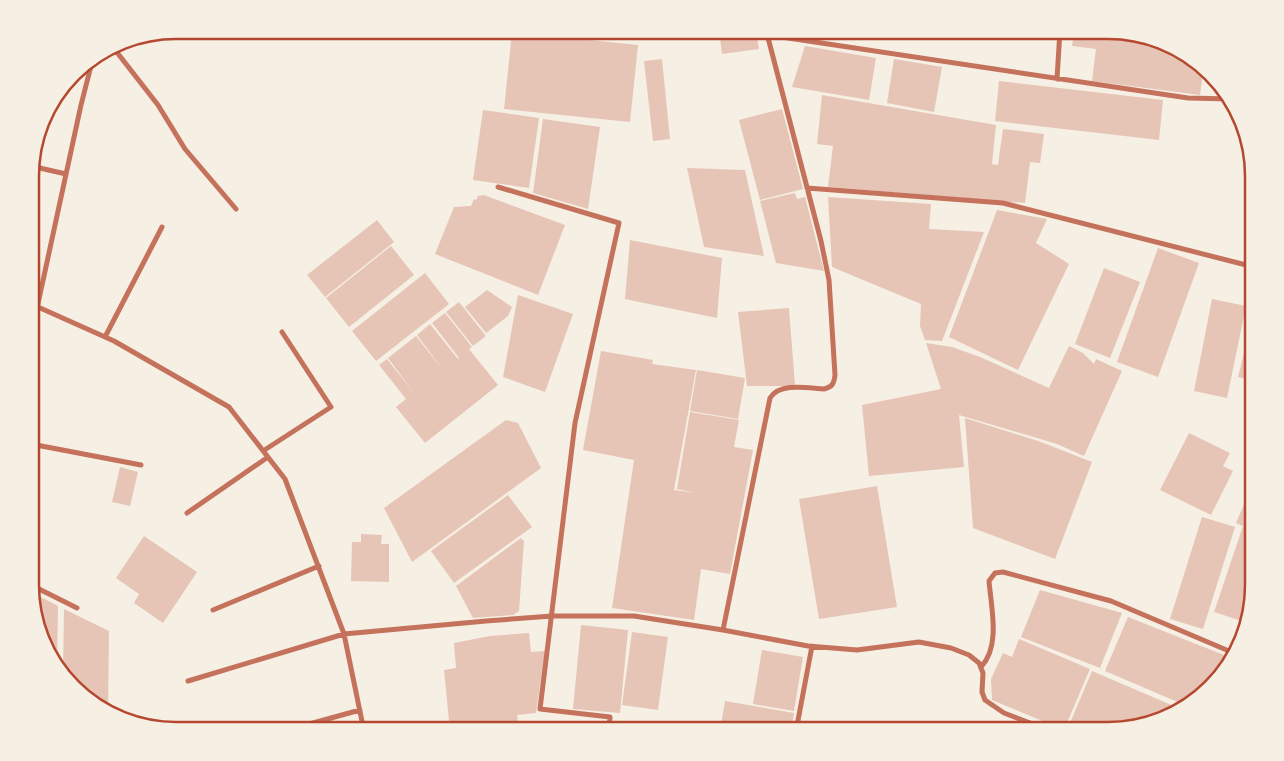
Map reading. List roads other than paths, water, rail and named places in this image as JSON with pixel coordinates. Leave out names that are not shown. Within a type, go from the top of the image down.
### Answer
[{"type":"street","points":[[723,630],[770,398],[777,390],[783,388],[824,389],[830,387],[835,380],[829,280],[821,241],[769,39]]},
{"type":"street","points":[[805,39],[1188,98],[1222,99]]},
{"type":"street","points":[[1056,79],[1059,39]]},
{"type":"street","points":[[117,52],[158,105],[185,149],[236,209]]},
{"type":"street","points":[[39,301],[90,69]]},
{"type":"street","points":[[39,168],[66,174]]},
{"type":"street","points":[[498,187],[619,223],[575,423],[540,708],[610,717],[610,722]]},
{"type":"street","points":[[807,188],[1003,203],[1245,265]]},
{"type":"street","points":[[105,337],[162,227]]},
{"type":"street","points":[[39,306],[105,337],[229,407],[285,479],[344,634],[362,722]]},
{"type":"street","points":[[263,451],[332,407],[282,332]]},
{"type":"street","points":[[39,445],[141,464]]},
{"type":"street","points":[[187,514],[268,458]]},
{"type":"street","points":[[213,610],[318,566]]},
{"type":"street","points":[[981,667],[988,658],[993,627],[989,581],[995,573],[1003,572],[1111,601],[1229,651]]},
{"type":"street","points":[[39,589],[78,608]]},
{"type":"street","points":[[188,682],[344,634],[486,620],[552,616],[634,616],[812,646],[857,650],[919,642],[951,648],[969,654],[975,658],[981,667],[983,672],[982,692],[985,700],[1004,712],[1029,722]]},
{"type":"street","points":[[798,722],[812,646]]},
{"type":"street","points":[[317,722],[360,710]]}]
